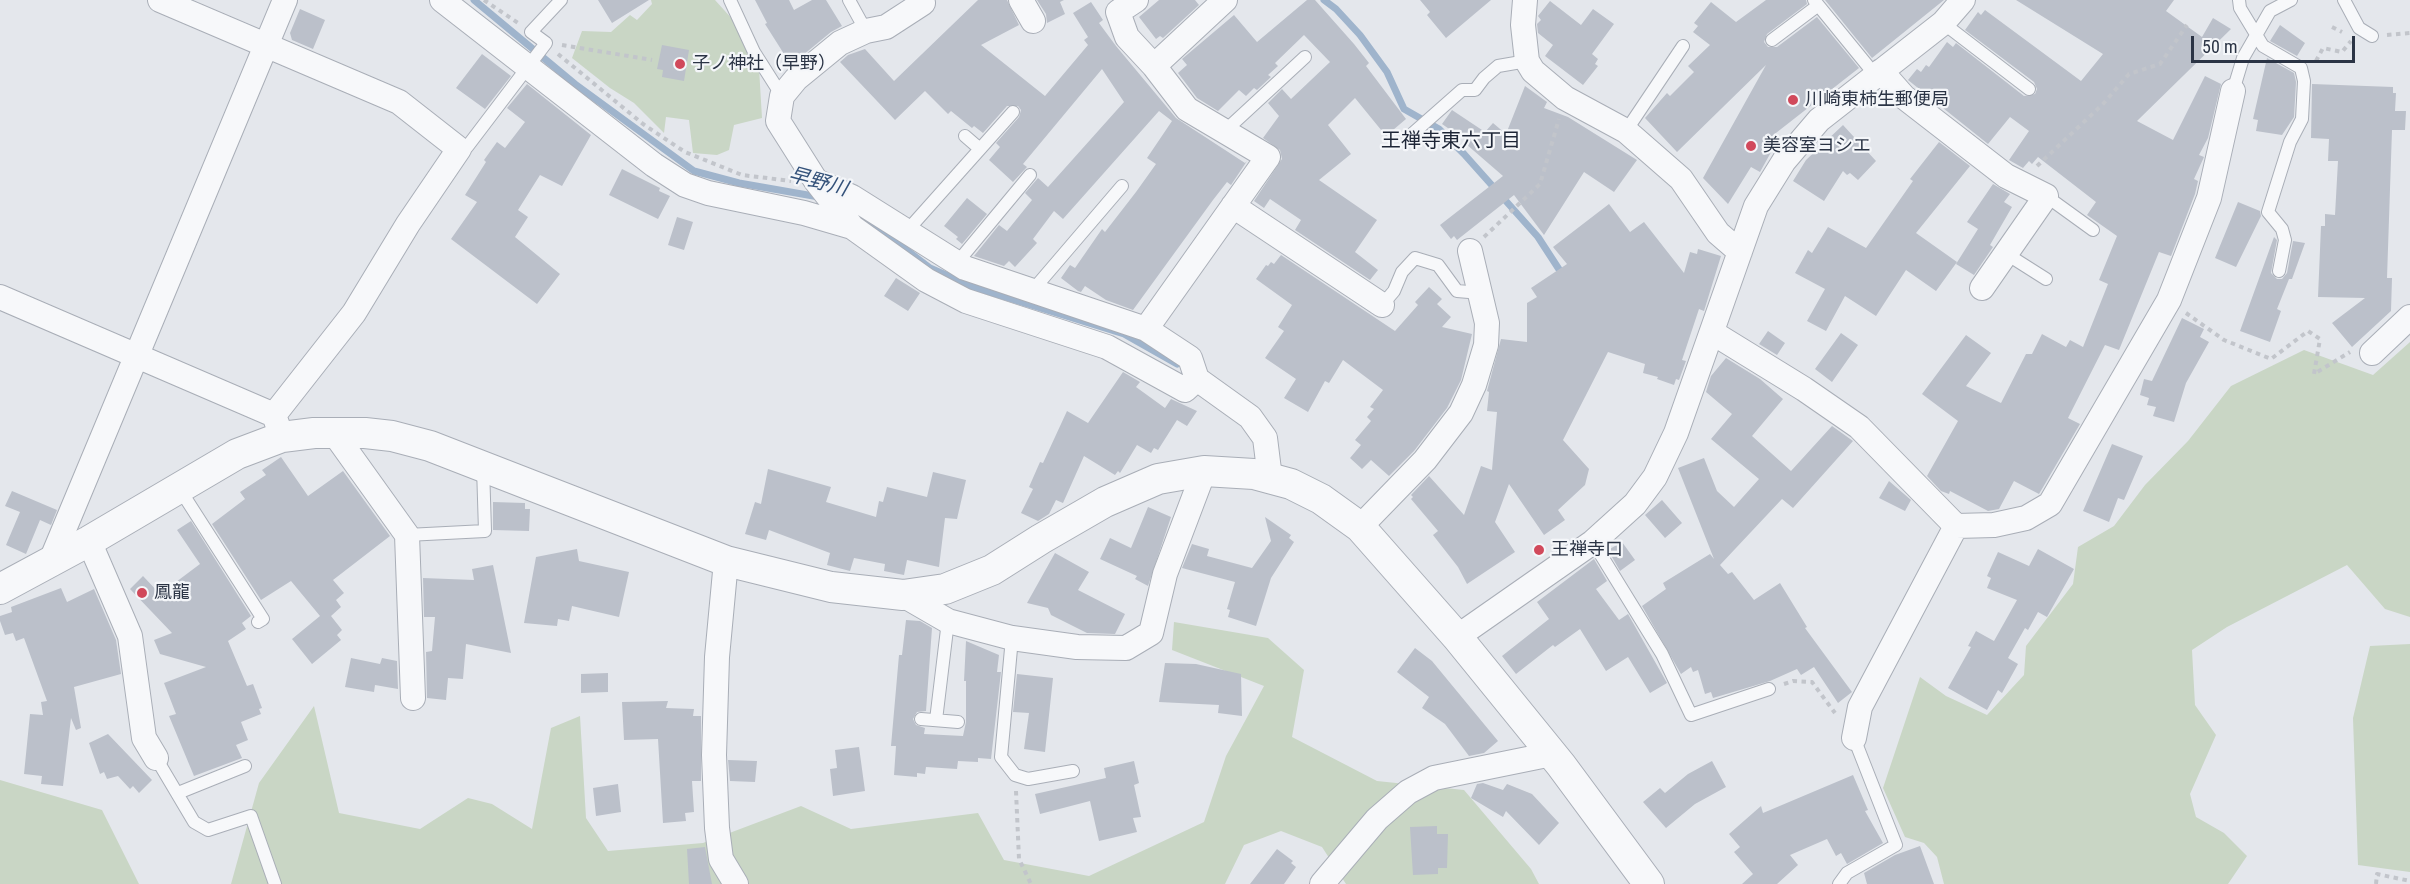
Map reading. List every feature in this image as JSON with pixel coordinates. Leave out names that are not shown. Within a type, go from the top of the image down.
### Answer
[{"type":"street","points":[[0,589],[89,541],[237,454],[278,426],[354,314],[408,224],[459,148],[399,102],[160,0]]},
{"type":"street","points":[[50,563],[285,0]]},
{"type":"street","points":[[442,0],[530,64],[654,165],[685,185],[708,193],[846,220]]},
{"type":"street","points":[[922,0],[923,3],[886,27],[866,31],[840,43],[796,79],[782,96],[778,121],[819,184],[846,220],[926,280],[966,301],[1107,347],[1185,390],[1197,379]]},
{"type":"street","points":[[1021,0],[1033,21]]},
{"type":"street","points":[[1136,0],[1118,12],[1127,37],[1154,66],[1187,109],[1226,130],[1268,157],[1146,329]]},
{"type":"street","points":[[1154,66],[1225,0]]},
{"type":"street","points":[[1525,0],[1523,25],[1527,61],[1545,83],[1565,98],[1626,131],[1681,179],[1718,232],[1740,252]]},
{"type":"street","points":[[1457,637],[1593,542],[1635,504],[1655,477],[1676,433],[1756,206],[1784,161],[1819,120],[1943,23],[1963,0]]},
{"type":"street","points":[[1878,73],[1904,97],[2006,176],[2046,196],[1982,288]]},
{"type":"street","points":[[1713,333],[1804,389],[1859,427],[1956,526],[1994,525],[2026,518],[2050,504],[2169,300],[2209,198],[2233,91]]},
{"type":"street","points":[[819,184],[852,197],[956,264],[1146,329],[1190,358],[1197,379],[1250,417],[1265,438],[1270,477]]},
{"type":"street","points":[[1233,206],[1382,305]]},
{"type":"street","points":[[1360,527],[1425,460],[1461,413],[1474,385],[1486,345],[1487,323],[1470,251]]},
{"type":"street","points":[[0,297],[136,356],[278,426],[334,433],[392,436],[430,446],[726,561],[831,587],[903,595],[945,590],[992,570],[1041,538],[1105,502],[1158,479],[1204,471],[1254,474],[1292,484],[1321,499],[1360,527],[1457,637],[1552,754],[1649,884]]},
{"type":"street","points":[[2372,353],[2410,317]]},
{"type":"street","points":[[334,433],[407,535],[413,698]]},
{"type":"street","points":[[903,595],[948,621],[1012,638],[1077,647],[1126,648],[1151,633],[1166,574],[1204,471]]},
{"type":"street","points":[[1854,738],[1860,707],[1956,526]]},
{"type":"street","points":[[89,541],[130,636],[144,738],[156,758]]},
{"type":"street","points":[[726,561],[717,657],[715,765],[721,859],[736,884]]},
{"type":"street","points":[[1322,884],[1377,819],[1408,792],[1434,778],[1552,754]]},
{"type":"lane","points":[[459,148],[467,147],[545,45],[531,32],[561,0]]},
{"type":"lane","points":[[730,0],[754,52],[782,96]]},
{"type":"lane","points":[[849,0],[866,31]]},
{"type":"lane","points":[[2239,0],[2255,35],[2270,51],[2301,68],[2304,81],[2302,119],[2290,142],[2268,212],[2282,229],[2285,240],[2279,271]]},
{"type":"lane","points":[[2233,91],[2243,58],[2270,11],[2291,0]]},
{"type":"lane","points":[[2344,0],[2359,28],[2372,36]]},
{"type":"lane","points":[[1772,40],[1815,3],[1878,73]]},
{"type":"lane","points":[[1943,23],[2029,89]]},
{"type":"lane","points":[[1626,131],[1683,46]]},
{"type":"lane","points":[[1226,130],[1305,57]]},
{"type":"lane","points":[[1411,135],[1462,90],[1475,90],[1484,78],[1498,66],[1527,61]]},
{"type":"lane","points":[[906,232],[1013,112]]},
{"type":"lane","points":[[965,136],[980,149]]},
{"type":"lane","points":[[956,264],[1030,175]]},
{"type":"lane","points":[[1033,290],[1122,186]]},
{"type":"lane","points":[[2046,196],[2093,230]]},
{"type":"lane","points":[[2006,253],[2046,279]]},
{"type":"lane","points":[[1382,305],[1394,291],[1402,272],[1415,258],[1437,265],[1458,291],[1481,293]]},
{"type":"lane","points":[[407,535],[486,531],[483,466]]},
{"type":"lane","points":[[178,488],[263,619],[258,622]]},
{"type":"lane","points":[[1593,542],[1662,654],[1691,715],[1769,689]]},
{"type":"lane","points":[[936,720],[948,621]]},
{"type":"lane","points":[[1012,638],[1000,757],[1015,775],[1028,779],[1073,771]]},
{"type":"lane","points":[[921,719],[958,722]]},
{"type":"lane","points":[[1839,884],[1847,873],[1896,845],[1854,738]]},
{"type":"lane","points":[[156,758],[194,822],[208,830],[251,816],[275,884]]},
{"type":"lane","points":[[178,793],[245,766]]},
{"type":"path","points":[[484,0],[531,32]]},
{"type":"path","points":[[2019,183],[2103,104],[2129,74],[2160,64],[2187,26]]},
{"type":"path","points":[[2304,81],[2323,48],[2342,52],[2354,38]]},
{"type":"path","points":[[545,45],[652,60]]},
{"type":"path","points":[[545,45],[635,118],[685,152],[742,175],[819,184]]},
{"type":"path","points":[[1470,251],[1540,184],[1565,98]]},
{"type":"path","points":[[2169,300],[2223,340],[2271,359],[2308,331],[2320,339],[2314,374],[2346,352],[2372,353]]},
{"type":"path","points":[[1769,689],[1792,681],[1812,682],[1854,738]]},
{"type":"path","points":[[1015,775],[1019,859],[1031,884]]},
{"type":"path","points":[[2376,884],[2377,874],[2410,881]]},
{"type":"green space","points":[[651,0],[715,0],[734,21],[759,68],[762,118],[734,125],[729,150],[717,155],[693,153],[689,120],[666,117],[664,133],[634,103],[610,88],[572,58],[582,31],[611,32],[630,15],[637,20],[652,4]]},
{"type":"green space","points":[[2410,342],[2410,617],[2385,609],[2347,565],[2227,627],[2192,650],[2195,705],[2216,735],[2190,794],[2196,817],[2224,833],[2247,856],[2228,884],[1944,884],[1937,857],[1924,843],[1905,837],[1883,788],[1920,677],[1946,696],[1987,715],[2024,675],[2026,646],[2073,584],[2078,547],[2114,526],[2145,485],[2188,441],[2231,386],[2304,350],[2373,375]]},
{"type":"green space","points":[[1174,622],[1268,638],[1304,670],[1292,737],[1377,781],[1464,790],[1531,869],[1539,884],[1346,884],[1322,847],[1281,831],[1244,845],[1225,884],[231,884],[259,783],[314,706],[339,813],[420,829],[468,798],[492,804],[532,829],[551,728],[580,716],[586,818],[608,851],[703,843],[801,806],[851,829],[978,813],[1004,860],[1089,876],[1204,822],[1226,756],[1264,686],[1172,650]]},
{"type":"green space","points":[[2410,644],[2410,872],[2358,865],[2353,718],[2370,646]]},
{"type":"green space","points":[[0,780],[102,810],[139,884],[0,884]]},
{"type":"building","points":[[598,0],[649,0],[612,23]]},
{"type":"building","points":[[755,0],[789,0],[794,10],[812,0],[826,0],[842,26],[831,32],[791,65],[765,24],[767,23]]},
{"type":"building","points":[[978,0],[1007,0],[1019,25],[981,45],[1045,96],[1088,45],[1084,40],[1088,37],[1073,13],[1091,2],[1103,20],[1099,23],[1176,118],[1245,163],[1247,161],[1231,185],[1227,182],[1213,200],[1133,310],[1106,300],[1085,286],[1081,292],[1078,291],[1061,278],[1070,265],[1075,268],[1102,229],[1105,232],[1156,164],[1147,158],[1172,121],[1159,111],[1063,219],[1054,211],[1033,239],[1037,243],[1015,267],[1009,261],[1004,266],[974,256],[999,225],[1007,231],[1032,200],[1025,193],[1038,178],[1048,187],[1124,102],[1102,69],[1023,164],[1027,167],[1013,182],[989,160],[1000,147],[996,143],[1019,117],[1021,110],[1018,106],[1007,106],[983,133],[974,126],[972,128],[951,111],[948,114],[925,91],[895,120],[840,62],[848,55],[865,49],[894,81]]},
{"type":"building","points":[[1037,0],[1064,0],[1060,2],[1065,14],[1047,23],[1046,14]]},
{"type":"building","points":[[1159,0],[1195,0],[1199,5],[1163,38],[1160,36],[1156,39],[1139,17]]},
{"type":"building","points":[[1307,0],[1315,0],[1354,44],[1369,63],[1366,66],[1406,119],[1386,136],[1355,98],[1328,125],[1351,154],[1319,180],[1377,220],[1355,252],[1378,270],[1370,280],[1295,230],[1301,220],[1270,199],[1264,208],[1254,201],[1282,159],[1280,150],[1263,138],[1279,116],[1268,103],[1282,89],[1291,99],[1330,62],[1304,35],[1275,63],[1278,66],[1268,75],[1271,77],[1257,90],[1254,88],[1246,96],[1239,90],[1218,111],[1197,98],[1178,73],[1187,65],[1182,59],[1234,15],[1257,42]]},
{"type":"building","points":[[1420,0],[1491,0],[1446,38],[1427,15],[1430,12]]},
{"type":"building","points":[[1766,0],[1806,0],[1807,4],[1767,34],[1764,42],[1768,47],[1777,47],[1817,17],[1859,68],[1767,140],[1775,145],[1760,172],[1751,167],[1728,204],[1703,178],[1766,65],[1677,152],[1645,118],[1667,93],[1670,96],[1694,72],[1688,66],[1710,45],[1693,32],[1698,26],[1694,23],[1711,2],[1736,22]]},
{"type":"building","points":[[1825,0],[1944,0],[1872,58]]},
{"type":"building","points":[[2016,0],[2174,0],[2166,11],[2202,37],[2213,18],[2231,29],[2137,121],[2173,140],[2205,76],[2221,84],[2208,138],[2199,155],[2204,157],[2194,179],[2198,181],[2195,194],[2171,256],[2159,252],[2119,350],[2105,345],[2068,418],[2080,424],[2039,494],[2014,481],[1999,509],[1988,511],[1950,491],[1949,494],[1941,491],[1927,476],[1958,421],[1922,394],[1966,335],[1991,353],[1966,386],[2001,403],[2026,354],[2032,354],[2042,334],[2066,347],[2070,340],[2083,347],[2108,284],[2099,280],[2117,236],[2087,215],[2096,202],[2038,157],[2032,164],[2029,161],[2023,168],[2009,160],[2029,131],[2010,117],[1988,144],[1908,80],[1917,69],[1921,72],[1926,65],[1929,67],[1947,42],[1953,47],[1956,43],[2024,96],[2035,94],[2037,89],[2034,82],[1965,30],[1978,12],[1981,15],[1985,10],[2081,81],[2103,54]]},
{"type":"building","points":[[1550,1],[1581,25],[1593,9],[1614,24],[1592,54],[1598,59],[1595,64],[1598,66],[1583,85],[1545,56],[1553,45],[1538,33],[1537,24],[1541,20],[1538,16]]},
{"type":"building","points":[[300,9],[325,20],[313,49],[292,40],[290,33]]},
{"type":"building","points":[[2280,25],[2305,43],[2297,56],[2270,41]]},
{"type":"building","name":"子ノ神社（早野）","points":[[662,45],[689,50],[684,81],[662,77],[663,70],[657,69]]},
{"type":"building","points":[[482,54],[511,76],[485,109],[456,88]]},
{"type":"building","points":[[2267,58],[2294,73],[2296,82],[2294,117],[2282,135],[2256,131],[2258,120],[2253,119]]},
{"type":"building","points":[[527,84],[591,135],[562,186],[540,175],[518,210],[528,217],[515,237],[560,274],[537,304],[451,239],[477,202],[465,195],[486,162],[484,160],[497,142],[505,148],[525,122],[507,108]]},
{"type":"building","points":[[2312,84],[2393,87],[2393,93],[2396,93],[2395,111],[2406,111],[2405,130],[2392,130],[2387,278],[2392,278],[2391,311],[2352,347],[2332,323],[2365,298],[2318,297],[2321,226],[2325,226],[2325,214],[2335,215],[2338,161],[2328,161],[2329,139],[2311,138]]},
{"type":"building","points":[[1525,86],[1547,102],[1544,108],[1568,117],[1637,160],[1614,192],[1584,172],[1544,235],[1514,195],[1457,240],[1454,236],[1451,239],[1440,225],[1503,176],[1466,144],[1468,142],[1442,124],[1452,110],[1485,132],[1493,123],[1506,134]]},
{"type":"building","points":[[1843,125],[1876,161],[1858,180],[1850,173],[1847,175],[1843,171],[1824,201],[1793,181],[1806,160]]},
{"type":"building","points":[[1939,142],[1970,166],[1916,233],[1957,262],[1936,291],[1906,270],[1876,316],[1845,296],[1826,331],[1807,321],[1825,289],[1795,273],[1808,250],[1812,253],[1828,227],[1866,248],[1913,181],[1910,179]]},
{"type":"building","points":[[622,169],[660,188],[659,191],[670,196],[658,219],[609,195]]},
{"type":"building","points":[[1993,184],[2010,194],[2004,202],[2012,207],[1990,245],[1993,247],[1974,275],[1956,264],[1978,229],[1967,222]]},
{"type":"building","points":[[967,198],[987,214],[962,244],[956,239],[958,237],[944,226]]},
{"type":"building","points":[[2238,202],[2260,211],[2261,216],[2236,267],[2215,258]]},
{"type":"building","points":[[1609,204],[1630,232],[1644,222],[1684,273],[1690,252],[1697,254],[1698,249],[1721,256],[1704,311],[1699,309],[1682,360],[1686,361],[1679,380],[1676,379],[1674,385],[1657,379],[1658,377],[1643,373],[1645,364],[1608,352],[1563,440],[1589,469],[1585,485],[1558,510],[1565,520],[1544,535],[1509,484],[1495,522],[1515,552],[1467,584],[1458,567],[1433,535],[1438,531],[1411,499],[1413,497],[1411,495],[1429,476],[1464,515],[1481,466],[1492,470],[1497,412],[1487,411],[1489,392],[1487,391],[1501,339],[1527,342],[1527,303],[1537,297],[1531,288],[1567,264],[1553,247]]},
{"type":"building","points":[[677,217],[693,222],[684,250],[668,245]]},
{"type":"building","points":[[2274,237],[2277,240],[2271,273],[2277,279],[2282,279],[2287,273],[2293,241],[2305,243],[2292,279],[2289,279],[2277,309],[2281,311],[2270,342],[2240,331]]},
{"type":"building","points":[[1281,255],[1395,331],[1418,305],[1415,302],[1429,287],[1442,299],[1437,304],[1451,317],[1442,327],[1472,334],[1461,380],[1447,408],[1414,451],[1389,476],[1371,460],[1362,469],[1350,458],[1361,445],[1355,440],[1371,421],[1367,417],[1374,409],[1370,407],[1383,390],[1343,360],[1329,383],[1325,381],[1308,412],[1284,398],[1296,379],[1265,358],[1284,331],[1278,327],[1292,305],[1256,279],[1266,265],[1268,266],[1271,262],[1274,264]]},
{"type":"building","points":[[896,278],[920,293],[908,311],[884,296]]},
{"type":"building","points":[[2182,318],[2204,329],[2200,337],[2209,342],[2186,383],[2174,422],[2153,416],[2156,407],[2147,405],[2149,398],[2140,395],[2144,379],[2152,381]]},
{"type":"building","points":[[1768,331],[1785,343],[1777,355],[1759,344]]},
{"type":"building","points":[[1841,333],[1858,345],[1832,382],[1815,369]]},
{"type":"building","points":[[1726,358],[1760,379],[1783,399],[1752,436],[1791,471],[1832,426],[1853,441],[1793,508],[1782,499],[1720,565],[1728,574],[1732,572],[1754,600],[1780,583],[1807,627],[1805,628],[1852,692],[1838,703],[1814,667],[1801,675],[1797,669],[1770,681],[1713,698],[1711,692],[1705,694],[1698,670],[1693,672],[1691,667],[1681,674],[1642,606],[1666,589],[1663,583],[1710,554],[1714,559],[1678,468],[1704,458],[1717,491],[1734,507],[1759,479],[1711,439],[1732,414],[1706,392],[1711,376]]},
{"type":"building","points":[[1123,372],[1140,382],[1136,387],[1165,408],[1171,399],[1197,411],[1187,426],[1177,420],[1158,450],[1154,448],[1151,453],[1137,445],[1120,473],[1118,471],[1115,475],[1084,456],[1063,503],[1056,500],[1049,514],[1038,521],[1021,513],[1033,489],[1029,487],[1040,462],[1043,463],[1067,411],[1088,423]]},
{"type":"building","points":[[2112,444],[2143,456],[2124,500],[2118,498],[2109,522],[2083,511]]},
{"type":"building","points":[[281,457],[308,496],[343,471],[390,536],[333,580],[344,593],[336,600],[341,607],[331,616],[342,630],[337,635],[341,640],[312,664],[292,639],[320,616],[291,581],[261,600],[212,524],[245,499],[240,492],[266,475],[262,470]]},
{"type":"building","points":[[768,469],[831,487],[826,502],[876,517],[879,501],[883,502],[887,487],[927,497],[933,472],[966,480],[957,519],[945,518],[939,567],[907,560],[904,575],[884,571],[885,564],[854,558],[850,571],[827,565],[830,553],[769,530],[766,540],[745,534],[755,502],[761,504]]},
{"type":"building","points":[[1889,481],[1911,500],[1905,511],[1879,498]]},
{"type":"building","points":[[12,491],[57,510],[51,525],[40,520],[26,554],[6,545],[20,512],[5,506]]},
{"type":"building","points":[[1662,500],[1682,523],[1665,538],[1645,515]]},
{"type":"building","points":[[493,502],[525,503],[525,509],[530,509],[529,531],[493,530]]},
{"type":"building","points":[[1148,507],[1171,517],[1148,586],[1135,579],[1137,576],[1100,559],[1110,538],[1131,548]]},
{"type":"building","points":[[1265,517],[1291,535],[1289,538],[1294,542],[1271,578],[1256,626],[1228,617],[1230,610],[1227,609],[1235,582],[1182,568],[1192,544],[1209,549],[1207,556],[1252,568],[1271,541]]},
{"type":"building","points":[[191,521],[251,616],[242,623],[246,629],[228,641],[247,686],[253,684],[262,708],[259,709],[261,714],[241,722],[248,740],[236,745],[242,758],[194,776],[169,716],[176,714],[164,683],[206,667],[160,654],[154,640],[172,633],[130,589],[143,576],[160,594],[200,564],[177,530]]},
{"type":"building","points":[[1622,542],[1635,560],[1620,571],[1608,550]]},
{"type":"building","points":[[577,549],[579,561],[629,572],[619,617],[572,606],[569,621],[558,619],[557,626],[524,623],[536,557]]},
{"type":"building","points":[[2038,549],[2074,569],[2047,617],[2038,612],[2028,630],[2025,628],[2008,658],[2018,664],[2002,693],[1998,690],[1987,710],[1948,688],[1971,647],[1968,646],[1976,631],[1994,641],[2017,600],[1987,588],[1991,578],[1987,576],[1998,552],[2029,566]]},
{"type":"building","points":[[1055,553],[1089,572],[1078,590],[1125,614],[1115,634],[1087,633],[1051,615],[1048,608],[1027,603]]},
{"type":"building","points":[[1594,559],[1607,581],[1596,589],[1619,620],[1628,614],[1667,683],[1650,693],[1628,657],[1606,671],[1580,629],[1555,647],[1553,645],[1516,674],[1502,656],[1549,619],[1537,602]]},
{"type":"building","points":[[493,565],[511,653],[466,644],[463,679],[448,678],[446,700],[427,698],[426,652],[432,651],[435,617],[424,617],[423,578],[474,580],[472,569]]},
{"type":"building","points":[[61,588],[67,602],[94,589],[116,640],[121,674],[74,687],[81,728],[76,730],[71,718],[63,786],[41,784],[42,776],[24,774],[30,714],[43,715],[41,702],[47,701],[24,638],[16,641],[13,633],[5,635],[0,621],[0,616],[12,612],[11,607]]},
{"type":"building","points":[[906,620],[920,621],[932,628],[926,711],[917,712],[913,719],[916,725],[925,728],[924,734],[963,736],[966,722],[966,681],[964,681],[966,641],[999,655],[997,672],[1001,672],[991,759],[978,758],[978,762],[958,761],[957,769],[926,767],[925,774],[917,773],[917,777],[894,775],[896,746],[891,746],[899,655],[902,655]]},
{"type":"building","points":[[1415,648],[1432,661],[1498,741],[1484,753],[1469,756],[1445,724],[1422,708],[1429,697],[1397,672]]},
{"type":"building","points":[[351,658],[380,664],[382,658],[397,661],[398,689],[375,685],[374,692],[345,687]]},
{"type":"building","points":[[1165,663],[1196,664],[1241,674],[1242,716],[1218,713],[1219,705],[1159,702]]},
{"type":"building","points":[[608,673],[608,692],[581,693],[581,674]]},
{"type":"building","points":[[1017,674],[1053,678],[1045,752],[1024,749],[1029,713],[1013,712]]},
{"type":"building","points":[[668,701],[666,708],[694,709],[693,716],[701,716],[701,781],[692,781],[694,812],[685,813],[686,821],[663,823],[658,739],[624,740],[622,702]]},
{"type":"building","points":[[108,734],[152,780],[139,793],[133,786],[130,789],[118,776],[107,779],[104,772],[100,774],[89,743]]},
{"type":"building","points":[[859,747],[865,791],[833,796],[830,769],[837,768],[835,750]]},
{"type":"building","points":[[728,760],[757,761],[755,782],[730,781]]},
{"type":"building","points":[[1134,761],[1139,783],[1134,785],[1141,817],[1133,818],[1137,832],[1099,841],[1090,801],[1040,814],[1035,794],[1106,778],[1104,768]]},
{"type":"building","points":[[1712,761],[1726,787],[1695,804],[1666,828],[1643,802],[1660,788],[1665,793],[1688,774]]},
{"type":"building","points":[[1853,775],[1868,810],[1865,811],[1883,843],[1847,864],[1841,853],[1836,856],[1827,839],[1790,855],[1798,865],[1777,884],[1742,884],[1753,874],[1734,852],[1740,847],[1729,834],[1761,806],[1763,813]]},
{"type":"building","points":[[1483,783],[1503,790],[1507,784],[1532,794],[1559,823],[1539,845],[1506,811],[1503,817],[1471,798],[1477,784]]},
{"type":"building","points":[[618,784],[621,812],[596,816],[593,788]]},
{"type":"building","points":[[1437,826],[1437,834],[1448,834],[1447,868],[1438,868],[1438,874],[1413,875],[1410,827]]},
{"type":"building","points":[[1920,846],[1934,884],[1867,884],[1864,873],[1895,855]]},
{"type":"building","points":[[705,847],[712,884],[689,884],[687,849]]},
{"type":"building","points":[[1277,849],[1293,861],[1291,863],[1296,867],[1284,884],[1250,884]]},
{"type":"waterway","name":"早野川","points":[[474,0],[575,84],[694,171],[739,183],[819,197]]},
{"type":"waterway","points":[[1324,0],[1336,9],[1360,35],[1387,72],[1404,109],[1439,129],[1464,154],[1538,237],[1564,277]]},
{"type":"waterway","name":"早野川","points":[[862,216],[930,268],[973,287],[1124,334],[1177,364]]},
{"type":"place","name":"子ノ神社（早野）","points":[[680,64]]},
{"type":"place","name":"川崎東柿生郵便局","points":[[1793,100]]},
{"type":"place","name":"美容室ヨシエ","points":[[1751,146]]},
{"type":"place","name":"王禅寺口","points":[[1539,550]]},
{"type":"place","name":"鳳龍","points":[[142,593]]},
{"type":"district","name":"王禅寺東六丁目","points":[[1451,142]]}]
